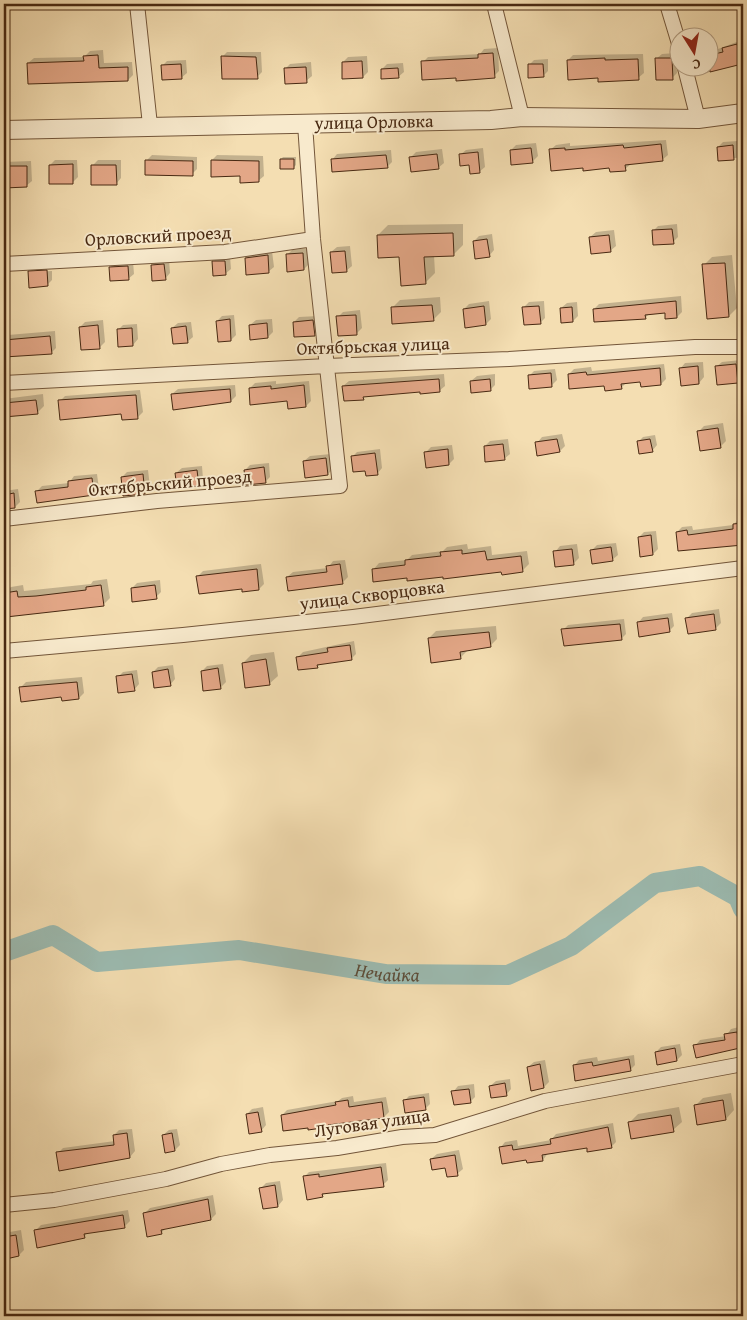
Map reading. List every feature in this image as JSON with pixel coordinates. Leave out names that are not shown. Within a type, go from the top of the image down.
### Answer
[{"type":"street","points":[[137,4],[150,126]]},
{"type":"street","points":[[494,4],[522,117]]},
{"type":"street","points":[[667,4],[674,28]]},
{"type":"street","points":[[688,78],[698,119]]},
{"type":"street","name":"улица Орловка","points":[[4,130],[305,124],[522,117],[698,119],[743,113]]},
{"type":"street","points":[[305,124],[313,239],[327,366]]},
{"type":"street","name":"Орловский проезд","points":[[4,264],[225,252],[313,239]]},
{"type":"street","name":"Октябрьская улица","points":[[4,383],[327,366],[508,359],[695,347],[743,347]]},
{"type":"street","name":"Октябрьский проезд","points":[[4,519],[157,501],[340,486],[327,366]]},
{"type":"street","name":"улица Скворцовка","points":[[4,651],[183,636],[353,617],[743,568]]},
{"type":"street","name":"Луговая улица","points":[[4,1205],[54,1200],[147,1183],[221,1164],[270,1155],[337,1148],[402,1137],[435,1135],[545,1101],[743,1064]]},
{"type":"building","points":[[737,44],[742,64],[720,70],[720,53],[723,52],[722,48]]},
{"type":"building","points":[[493,53],[495,78],[456,81],[456,78],[422,80],[421,61],[478,58],[478,54]]},
{"type":"building","points":[[98,55],[99,68],[128,67],[128,81],[28,84],[27,63],[84,61],[83,56]]},
{"type":"building","points":[[221,56],[256,57],[258,79],[222,79]]},
{"type":"building","points":[[605,58],[605,60],[638,59],[639,80],[598,82],[598,78],[568,80],[567,60]]},
{"type":"building","points":[[655,58],[670,58],[670,78],[673,78],[673,80],[656,80]]},
{"type":"building","points":[[362,61],[363,78],[342,79],[342,62]]},
{"type":"building","points":[[181,64],[182,79],[162,80],[161,65]]},
{"type":"building","points":[[528,64],[543,64],[544,77],[528,78]]},
{"type":"building","points":[[306,67],[307,83],[285,84],[284,68]]},
{"type":"building","points":[[398,68],[399,78],[381,79],[381,69]]},
{"type":"building","points":[[661,144],[663,161],[625,165],[626,171],[610,172],[609,168],[583,171],[583,168],[551,171],[549,149],[565,148],[565,150],[623,145],[624,148]]},
{"type":"building","points":[[733,145],[734,160],[718,161],[717,147]]},
{"type":"building","points":[[531,148],[533,163],[511,165],[510,150]]},
{"type":"building","points":[[478,152],[480,173],[470,174],[469,165],[460,166],[459,154]]},
{"type":"building","points":[[437,154],[439,169],[411,172],[409,157]]},
{"type":"building","points":[[386,155],[388,168],[332,172],[331,159]]},
{"type":"building","points":[[280,159],[294,159],[294,169],[280,169]]},
{"type":"building","points":[[145,160],[193,161],[193,176],[145,175]]},
{"type":"building","points":[[211,160],[259,161],[259,182],[240,183],[240,176],[211,177]]},
{"type":"building","points":[[73,164],[73,184],[49,184],[49,165]]},
{"type":"building","points":[[91,165],[116,165],[117,185],[91,185]]},
{"type":"building","points":[[4,166],[27,166],[27,187],[4,188]]},
{"type":"building","points":[[672,229],[674,244],[653,245],[652,230]]},
{"type":"building","points":[[453,233],[454,256],[424,257],[426,284],[401,286],[399,257],[378,258],[377,235]]},
{"type":"building","points":[[609,235],[611,252],[591,254],[589,237]]},
{"type":"building","points":[[487,239],[490,257],[475,259],[473,241]]},
{"type":"building","points":[[345,251],[347,272],[332,273],[330,252]]},
{"type":"building","points":[[303,253],[304,270],[287,272],[286,254]]},
{"type":"building","points":[[268,255],[269,273],[246,275],[245,258]]},
{"type":"building","points":[[212,261],[225,261],[226,275],[213,276]]},
{"type":"building","points":[[725,263],[729,317],[707,319],[702,264]]},
{"type":"building","points":[[164,264],[166,280],[152,281],[151,265]]},
{"type":"building","points":[[128,266],[129,280],[110,281],[109,267]]},
{"type":"building","points":[[47,270],[48,286],[29,288],[28,271]]},
{"type":"building","points":[[676,301],[677,318],[665,319],[665,313],[645,315],[646,319],[594,322],[593,309]]},
{"type":"building","points":[[432,305],[434,321],[392,324],[391,307]]},
{"type":"building","points":[[484,306],[486,325],[465,328],[463,309]]},
{"type":"building","points":[[539,306],[541,324],[524,325],[522,307]]},
{"type":"building","points":[[572,307],[573,322],[561,323],[560,308]]},
{"type":"building","points":[[356,315],[357,335],[338,336],[336,316]]},
{"type":"building","points":[[230,319],[231,341],[218,342],[216,321]]},
{"type":"building","points":[[313,320],[315,336],[294,337],[293,322]]},
{"type":"building","points":[[267,323],[268,338],[250,340],[249,325]]},
{"type":"building","points":[[98,325],[100,349],[81,350],[79,327]]},
{"type":"building","points":[[186,326],[188,343],[173,344],[171,328]]},
{"type":"building","points":[[132,328],[133,346],[118,347],[117,329]]},
{"type":"building","points":[[50,336],[52,354],[4,357],[4,340]]},
{"type":"building","points":[[736,364],[738,383],[717,385],[715,366]]},
{"type":"building","points":[[698,366],[699,384],[681,386],[679,368]]},
{"type":"building","points":[[660,368],[661,385],[641,387],[640,382],[621,384],[622,389],[605,391],[604,386],[569,389],[568,374],[586,372],[587,375]]},
{"type":"building","points":[[551,373],[552,387],[529,389],[528,375]]},
{"type":"building","points":[[439,379],[440,392],[363,397],[364,400],[344,401],[342,386]]},
{"type":"building","points":[[490,379],[491,391],[471,393],[470,381]]},
{"type":"building","points":[[304,385],[306,407],[288,409],[287,401],[250,405],[249,388],[271,386],[271,389]]},
{"type":"building","points":[[230,389],[231,402],[173,410],[171,394]]},
{"type":"building","points":[[136,395],[138,419],[122,420],[121,414],[60,420],[58,400]]},
{"type":"building","points":[[36,400],[38,414],[4,417],[4,403]]},
{"type":"building","points":[[718,428],[721,448],[700,451],[697,431]]},
{"type":"building","points":[[557,439],[560,452],[537,456],[535,442]]},
{"type":"building","points":[[650,439],[653,452],[639,454],[637,441]]},
{"type":"building","points":[[503,444],[505,460],[485,462],[484,446]]},
{"type":"building","points":[[448,449],[449,465],[426,468],[424,452]]},
{"type":"building","points":[[375,453],[378,475],[366,476],[365,471],[353,472],[351,456]]},
{"type":"building","points":[[326,458],[328,475],[305,478],[303,461]]},
{"type":"building","points":[[264,467],[266,483],[246,485],[244,470]]},
{"type":"building","points":[[197,470],[199,486],[177,488],[175,473]]},
{"type":"building","points":[[143,474],[145,494],[123,496],[121,477]]},
{"type":"building","points":[[92,478],[94,495],[37,503],[35,491],[68,487],[68,481]]},
{"type":"building","points":[[14,493],[15,508],[4,509],[4,495]]},
{"type":"building","points":[[743,523],[743,545],[678,551],[676,532],[687,530],[688,535],[733,529],[733,524]]},
{"type":"building","points":[[651,535],[653,555],[640,557],[638,537]]},
{"type":"building","points":[[611,547],[613,561],[592,564],[590,550]]},
{"type":"building","points":[[572,549],[574,565],[555,567],[553,551]]},
{"type":"building","points":[[462,550],[462,554],[485,551],[487,560],[521,556],[523,572],[502,575],[501,572],[407,581],[407,578],[373,582],[372,569],[405,565],[405,560],[441,556],[440,552]]},
{"type":"building","points":[[340,564],[343,584],[288,591],[286,577],[327,572],[326,566]]},
{"type":"building","points":[[257,569],[259,590],[242,592],[242,589],[199,594],[196,576]]},
{"type":"building","points":[[101,585],[104,606],[6,617],[4,593],[17,591],[18,597],[36,596],[86,590],[86,587]]},
{"type":"building","points":[[155,585],[157,599],[132,602],[131,588]]},
{"type":"building","points":[[714,614],[716,630],[688,634],[685,618]]},
{"type":"building","points":[[668,618],[670,632],[639,637],[637,622]]},
{"type":"building","points":[[620,624],[622,640],[564,646],[561,629]]},
{"type":"building","points":[[489,632],[491,647],[460,652],[461,659],[431,663],[428,638]]},
{"type":"building","points":[[350,645],[352,660],[317,665],[318,668],[298,670],[296,657],[328,652],[327,648]]},
{"type":"building","points":[[266,659],[270,685],[245,688],[242,663]]},
{"type":"building","points":[[218,668],[221,689],[203,691],[201,671]]},
{"type":"building","points":[[168,669],[171,686],[154,688],[152,672]]},
{"type":"building","points":[[132,674],[135,691],[118,693],[116,676]]},
{"type":"building","points":[[77,682],[79,699],[62,701],[61,697],[21,702],[19,687]]},
{"type":"building","points":[[737,1032],[740,1048],[696,1058],[693,1045],[725,1040],[724,1034]]},
{"type":"building","points":[[675,1048],[677,1061],[657,1065],[655,1052]]},
{"type":"building","points":[[629,1059],[631,1071],[575,1081],[573,1065],[592,1062],[593,1066]]},
{"type":"building","points":[[540,1064],[544,1088],[531,1091],[527,1067]]},
{"type":"building","points":[[505,1083],[507,1096],[491,1098],[489,1086]]},
{"type":"building","points":[[469,1089],[471,1103],[454,1105],[451,1091]]},
{"type":"building","points":[[424,1097],[426,1110],[405,1113],[403,1100]]},
{"type":"building","points":[[348,1100],[349,1107],[382,1102],[384,1118],[328,1125],[329,1127],[308,1130],[308,1128],[283,1131],[281,1115],[336,1105],[335,1102]]},
{"type":"building","points":[[723,1100],[726,1120],[697,1125],[694,1105]]},
{"type":"building","points":[[258,1112],[262,1132],[249,1134],[246,1114]]},
{"type":"building","points":[[671,1115],[674,1132],[631,1139],[628,1122]]},
{"type":"building","points":[[608,1127],[612,1148],[587,1152],[587,1148],[542,1155],[543,1161],[527,1163],[526,1160],[502,1164],[499,1147],[512,1145],[513,1150],[551,1144],[550,1139]]},
{"type":"building","points":[[127,1133],[130,1158],[59,1171],[56,1152],[114,1145],[113,1135]]},
{"type":"building","points":[[172,1133],[175,1151],[165,1153],[162,1135]]},
{"type":"building","points":[[455,1155],[458,1176],[447,1177],[445,1168],[432,1170],[430,1159]]},
{"type":"building","points":[[381,1167],[384,1187],[322,1194],[323,1197],[307,1200],[303,1176],[319,1174],[319,1177]]},
{"type":"building","points":[[275,1185],[278,1207],[263,1209],[259,1188]]},
{"type":"building","points":[[208,1199],[211,1220],[161,1230],[162,1234],[147,1237],[143,1213]]},
{"type":"building","points":[[123,1215],[125,1228],[84,1234],[85,1238],[37,1248],[34,1230]]},
{"type":"building","points":[[16,1235],[19,1256],[6,1259],[4,1237]]},
{"type":"waterway","name":"Нечайка","points":[[4,952],[53,935],[97,962],[239,950],[386,974],[508,975],[571,946],[655,883],[700,876],[738,897],[743,909]]}]
